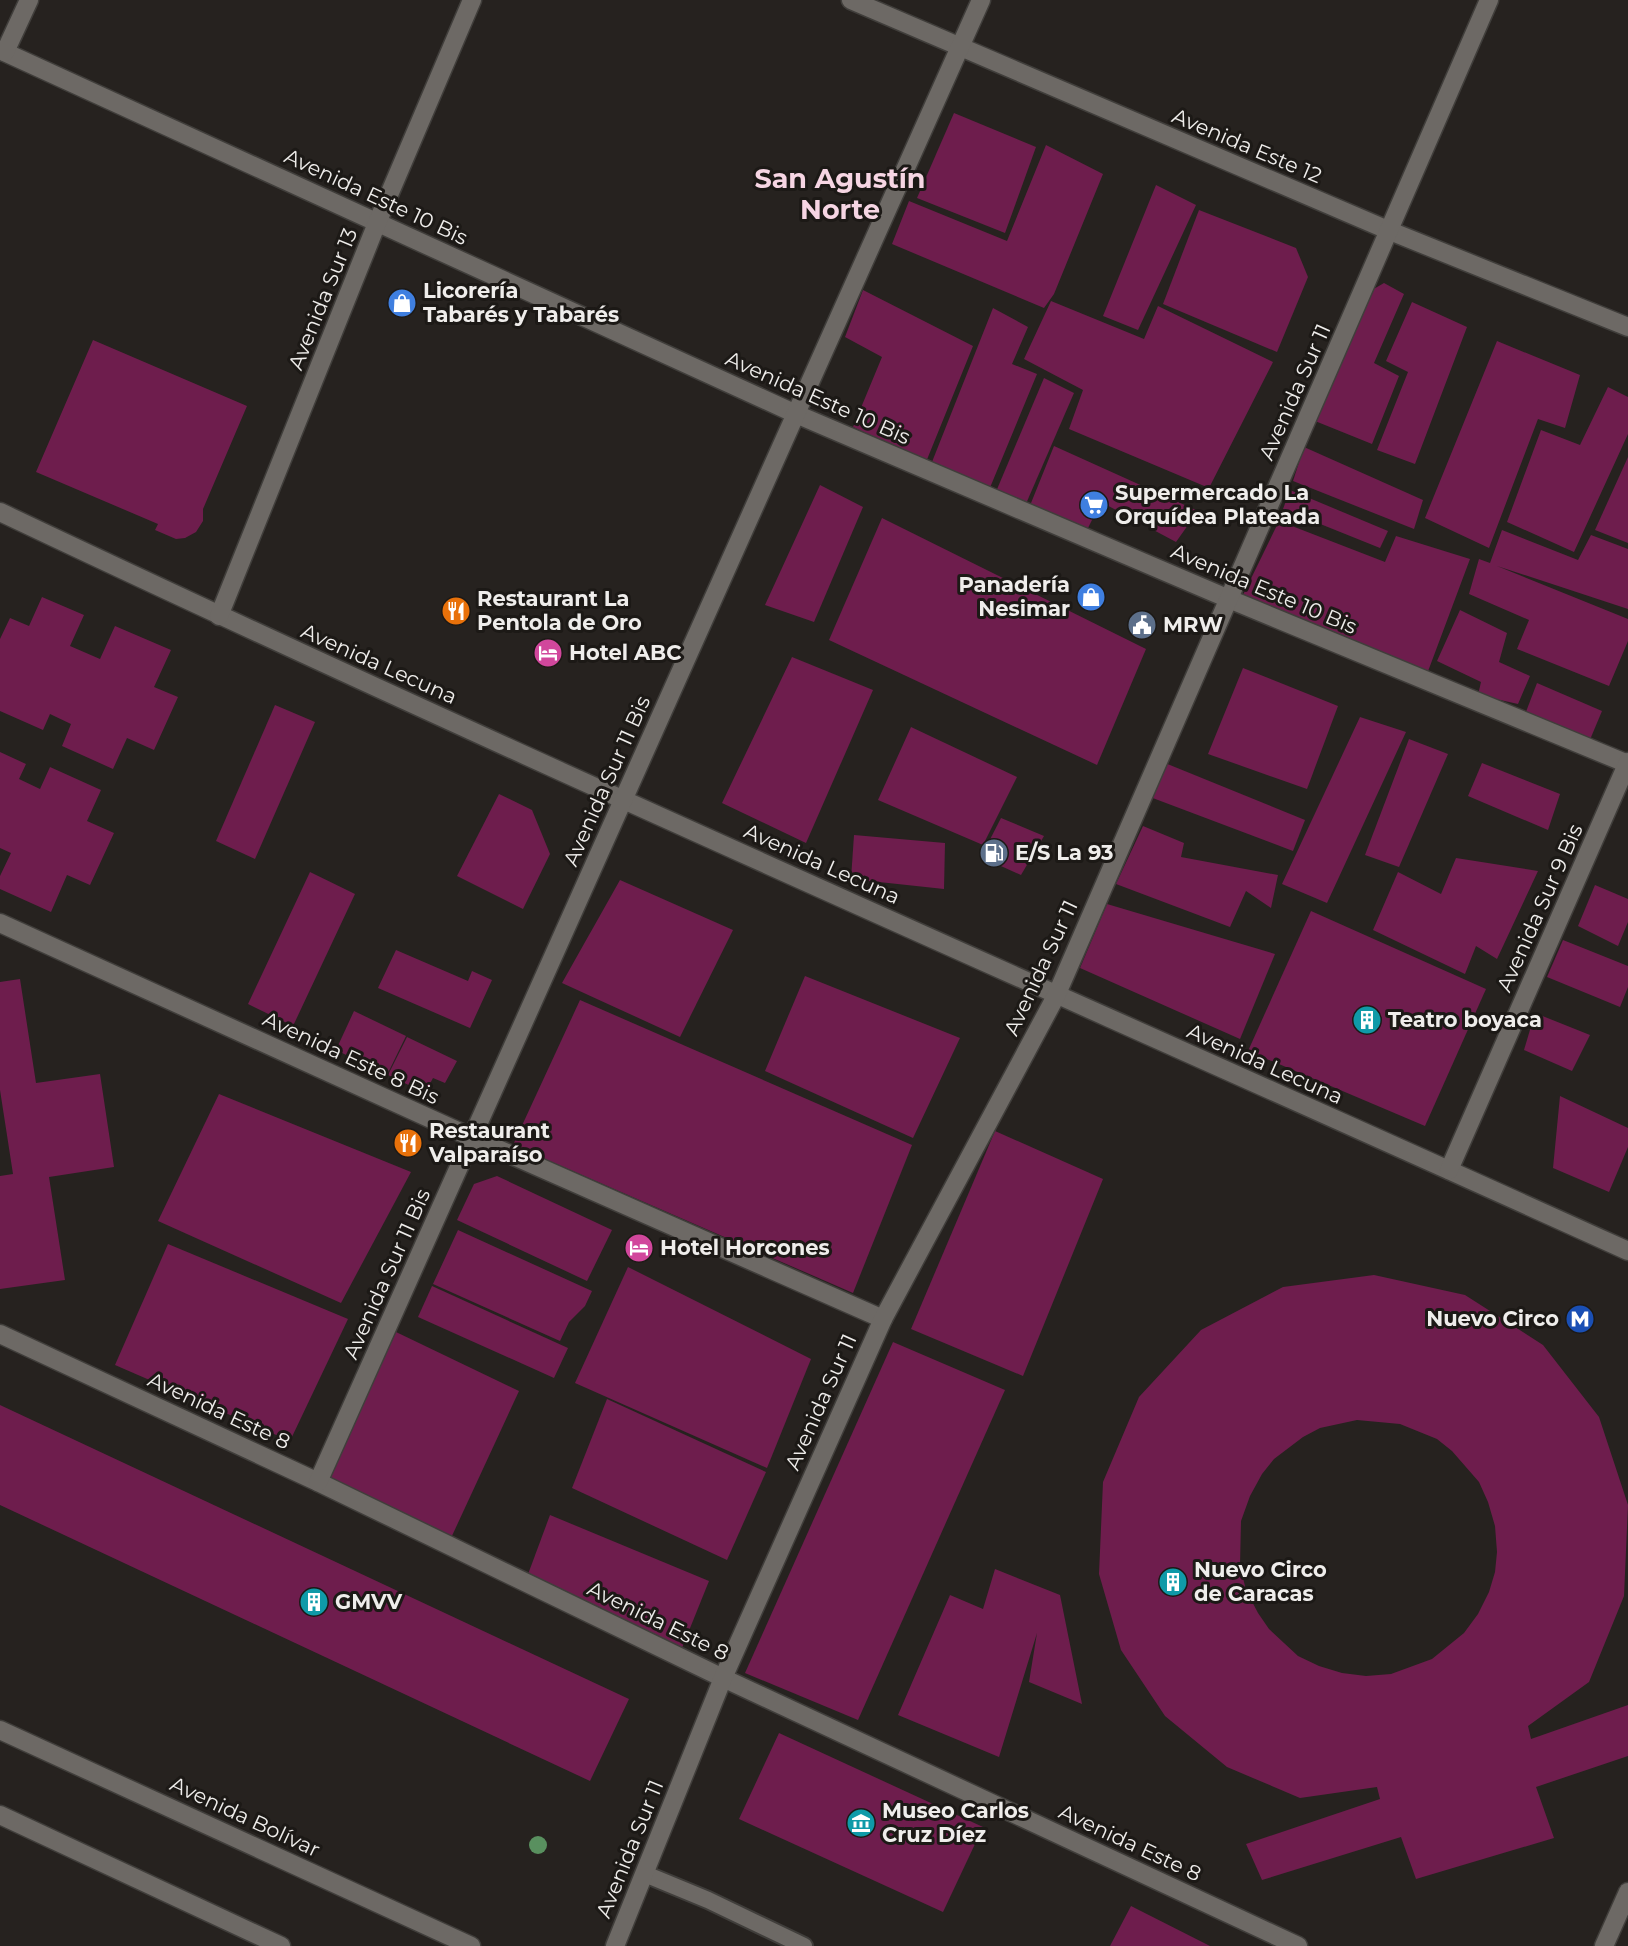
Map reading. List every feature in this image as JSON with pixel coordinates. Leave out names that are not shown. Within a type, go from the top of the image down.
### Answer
[{"type":"street","points":[[3,51],[29,0]]},
{"type":"street","name":"Avenida Sur 13","points":[[219,616],[377,223],[472,0]]},
{"type":"street","name":"Avenida Este 12","points":[[851,0],[1390,231],[1628,327]]},
{"type":"street","name":"Avenida Sur 11 Bis","points":[[318,1482],[981,0]]},
{"type":"street","name":"Avenida Sur 11","points":[[615,1946],[723,1678],[883,1319],[1056,996],[1489,0]]},
{"type":"street","name":"Avenida Este 10 Bis","points":[[3,51],[796,414],[1229,599],[1628,763]]},
{"type":"street","name":"Avenida Lecuna","points":[[0,512],[219,616],[1056,996],[1628,1251]]},
{"type":"street","name":"Avenida Sur 9 Bis","points":[[1449,1170],[1628,763]]},
{"type":"street","name":"Avenida Este 8 Bis","points":[[0,923],[472,1138],[883,1319]]},
{"type":"street","name":"Avenida Este 8","points":[[0,1334],[318,1482],[723,1678],[1298,1946]]},
{"type":"street","name":"Avenida Bolívar","points":[[0,1730],[471,1946]]},
{"type":"street","points":[[0,1815],[281,1946]]},
{"type":"street","points":[[1604,1946],[1628,1892]]},
{"type":"lane","points":[[645,1874],[708,1900],[804,1946]]},
{"type":"building","points":[[954,113],[1036,147],[1005,233],[917,198]]},
{"type":"building","points":[[1046,145],[1103,174],[1054,294],[1044,308],[892,244],[909,201],[1007,241]]},
{"type":"building","points":[[1156,185],[1196,205],[1138,330],[1103,316]]},
{"type":"building","points":[[1199,210],[1296,248],[1308,277],[1277,352],[1163,304]]},
{"type":"building","points":[[1384,283],[1404,294],[1374,363],[1399,376],[1372,444],[1315,421],[1372,290]]},
{"type":"building","points":[[863,290],[973,346],[926,462],[853,427],[882,357],[845,337]]},
{"type":"building","points":[[1051,301],[1144,339],[1158,306],[1273,362],[1209,488],[1069,429],[1083,390],[1024,359]]},
{"type":"building","points":[[1412,302],[1467,327],[1415,464],[1377,450],[1408,372],[1386,361]]},
{"type":"building","points":[[993,308],[1028,327],[1012,364],[1037,374],[989,490],[930,467]]},
{"type":"building","points":[[93,340],[247,406],[203,509],[203,521],[196,532],[185,538],[176,539],[155,530],[158,524],[36,472]]},
{"type":"building","points":[[1497,341],[1580,375],[1565,428],[1538,419],[1489,548],[1425,518]]},
{"type":"building","points":[[1044,378],[1074,393],[1025,506],[995,494]]},
{"type":"building","points":[[1608,387],[1628,397],[1628,434],[1574,552],[1507,522],[1541,430],[1580,445]]},
{"type":"building","points":[[1054,446],[1198,511],[1176,542],[1101,502],[1087,530],[1029,508]]},
{"type":"building","points":[[1304,447],[1423,500],[1414,529],[1293,481]]},
{"type":"building","points":[[1628,457],[1628,543],[1595,530]]},
{"type":"building","points":[[820,485],[863,507],[814,622],[765,605]]},
{"type":"building","points":[[1290,490],[1388,531],[1380,548],[1283,509]]},
{"type":"building","points":[[882,518],[1146,649],[1097,765],[829,640]]},
{"type":"building","points":[[1279,521],[1385,562],[1396,536],[1470,559],[1427,674],[1243,595]]},
{"type":"building","points":[[1502,530],[1578,560],[1591,535],[1628,549],[1628,609],[1497,566],[1628,619],[1628,641],[1609,686],[1517,649],[1529,620],[1469,594],[1479,559],[1490,563]]},
{"type":"building","points":[[42,597],[84,615],[70,646],[100,659],[115,626],[171,650],[154,687],[178,697],[154,750],[127,738],[113,769],[62,746],[71,724],[50,714],[43,730],[0,711],[0,639],[10,618],[29,626]]},
{"type":"building","points":[[1460,610],[1507,633],[1499,662],[1530,676],[1518,704],[1478,695],[1481,682],[1437,661]]},
{"type":"building","points":[[792,657],[873,690],[806,843],[722,803]]},
{"type":"building","points":[[1243,668],[1338,706],[1307,789],[1208,754]]},
{"type":"building","points":[[1537,683],[1602,711],[1589,742],[1524,717]]},
{"type":"building","points":[[275,705],[315,722],[255,859],[216,841]]},
{"type":"building","points":[[1360,717],[1406,732],[1327,903],[1282,884]]},
{"type":"building","points":[[911,727],[1017,777],[983,845],[878,800]]},
{"type":"building","points":[[1409,739],[1448,754],[1399,867],[1365,855]]},
{"type":"building","points":[[0,752],[26,764],[19,779],[40,789],[50,767],[101,790],[87,821],[114,833],[90,885],[67,875],[51,912],[0,889],[0,876],[11,853],[0,848]]},
{"type":"building","points":[[1165,763],[1305,820],[1293,851],[1150,797]]},
{"type":"building","points":[[1482,763],[1560,794],[1548,830],[1468,796]]},
{"type":"building","points":[[499,794],[532,810],[550,854],[523,909],[457,876]]},
{"type":"building","points":[[1001,818],[1044,836],[1021,875],[981,857]]},
{"type":"building","points":[[1143,826],[1184,843],[1181,857],[1278,875],[1271,908],[1246,891],[1230,927],[1116,884]]},
{"type":"building","points":[[854,835],[945,843],[944,889],[851,879]]},
{"type":"building","points":[[1456,858],[1538,871],[1497,959],[1476,946],[1465,974],[1373,930],[1398,872],[1441,894]]},
{"type":"building","points":[[310,872],[355,894],[293,1026],[248,1004]]},
{"type":"building","points":[[620,880],[733,930],[680,1037],[562,983]]},
{"type":"building","points":[[1595,885],[1628,899],[1628,922],[1618,946],[1578,926]]},
{"type":"building","points":[[1107,904],[1275,954],[1240,1039],[1080,968]]},
{"type":"building","name":"Teatro boyaca","points":[[1311,911],[1486,989],[1425,1126],[1248,1051]]},
{"type":"building","points":[[1563,940],[1628,966],[1628,987],[1620,1007],[1547,977]]},
{"type":"building","points":[[396,950],[468,981],[472,971],[492,980],[470,1028],[378,988]]},
{"type":"building","points":[[805,976],[960,1038],[913,1138],[765,1071]]},
{"type":"building","points":[[20,979],[36,1083],[100,1074],[114,1167],[49,1177],[65,1280],[0,1289],[0,1176],[13,1174],[0,1090],[0,982]]},
{"type":"building","points":[[580,1000],[912,1145],[853,1293],[513,1145]]},
{"type":"building","points":[[354,1011],[406,1036],[387,1075],[336,1050]]},
{"type":"building","points":[[1535,1013],[1590,1035],[1572,1071],[1524,1050]]},
{"type":"building","points":[[407,1037],[457,1061],[445,1083],[433,1078],[425,1093],[388,1075]]},
{"type":"building","points":[[219,1094],[411,1172],[341,1303],[158,1221]]},
{"type":"building","points":[[1560,1096],[1628,1128],[1628,1147],[1609,1192],[1553,1168]]},
{"type":"building","points":[[995,1131],[1103,1179],[1023,1376],[911,1329]]},
{"type":"building","points":[[497,1176],[612,1230],[587,1281],[457,1220],[474,1184]]},
{"type":"building","points":[[458,1230],[592,1291],[585,1306],[569,1322],[560,1341],[433,1284]]},
{"type":"building","points":[[168,1244],[348,1319],[290,1441],[115,1365]]},
{"type":"building","points":[[628,1267],[811,1359],[767,1468],[575,1383]]},
{"type":"building","name":"Nuevo Circo de Caracas","points":[[1374,1275],[1465,1295],[1543,1345],[1599,1417],[1628,1505],[1624,1596],[1589,1682],[1528,1726],[1531,1739],[1628,1705],[1628,1756],[1536,1787],[1554,1838],[1416,1879],[1401,1837],[1262,1880],[1246,1844],[1380,1799],[1377,1787],[1300,1798],[1227,1767],[1165,1716],[1121,1650],[1099,1574],[1103,1482],[1139,1397],[1201,1330],[1283,1287]],"holes":[[[1357,1420],[1400,1424],[1437,1439],[1452,1451],[1479,1482],[1495,1526],[1497,1552],[1495,1572],[1489,1592],[1478,1614],[1464,1633],[1432,1659],[1391,1674],[1366,1676],[1342,1673],[1298,1656],[1269,1629],[1258,1613],[1246,1590],[1240,1566],[1241,1521],[1250,1496],[1262,1474],[1274,1459],[1303,1437],[1320,1428]]]},
{"type":"building","points":[[432,1286],[568,1348],[554,1378],[418,1317]]},
{"type":"building","points":[[396,1332],[519,1391],[451,1538],[329,1478]]},
{"type":"building","points":[[893,1342],[1005,1390],[858,1720],[745,1673]]},
{"type":"building","points":[[607,1399],[766,1472],[727,1560],[572,1488]]},
{"type":"building","name":"GMVV","points":[[0,1405],[629,1699],[590,1781],[0,1505]]},
{"type":"building","points":[[550,1515],[709,1581],[682,1648],[527,1577]]},
{"type":"building","points":[[995,1569],[1060,1595],[1082,1704],[1029,1682],[1037,1633],[999,1757],[898,1715],[950,1595],[983,1609]]},
{"type":"building","name":"Museo Carlos Cruz Díez","points":[[779,1733],[983,1827],[943,1912],[739,1819]]},
{"type":"building","points":[[1131,1906],[1210,1946],[1110,1946]]},
{"type":"place","name":"Licorería Tabarés y Tabarés","points":[[402,303]]},
{"type":"place","name":"Supermercado La Orquídea Plateada","points":[[1094,505]]},
{"type":"place","name":"Panadería Nesimar","points":[[1091,597]]},
{"type":"place","name":"Restaurant La Pentola de Oro","points":[[456,611]]},
{"type":"place","name":"MRW","points":[[1142,625]]},
{"type":"place","name":"Hotel ABC","points":[[548,653]]},
{"type":"place","name":"E/S La 93","points":[[994,853]]},
{"type":"place","name":"Teatro boyaca","points":[[1367,1020]]},
{"type":"place","name":"Restaurant Valparaíso","points":[[408,1143]]},
{"type":"place","name":"Hotel Horcones","points":[[639,1248]]},
{"type":"place","name":"Nuevo Circo","points":[[1580,1319]]},
{"type":"place","name":"Nuevo Circo de Caracas","points":[[1173,1582]]},
{"type":"place","name":"GMVV","points":[[314,1602]]},
{"type":"place","name":"Museo Carlos Cruz Díez","points":[[861,1823]]},
{"type":"district","name":"San Agustín Norte","points":[[840,194]]}]
